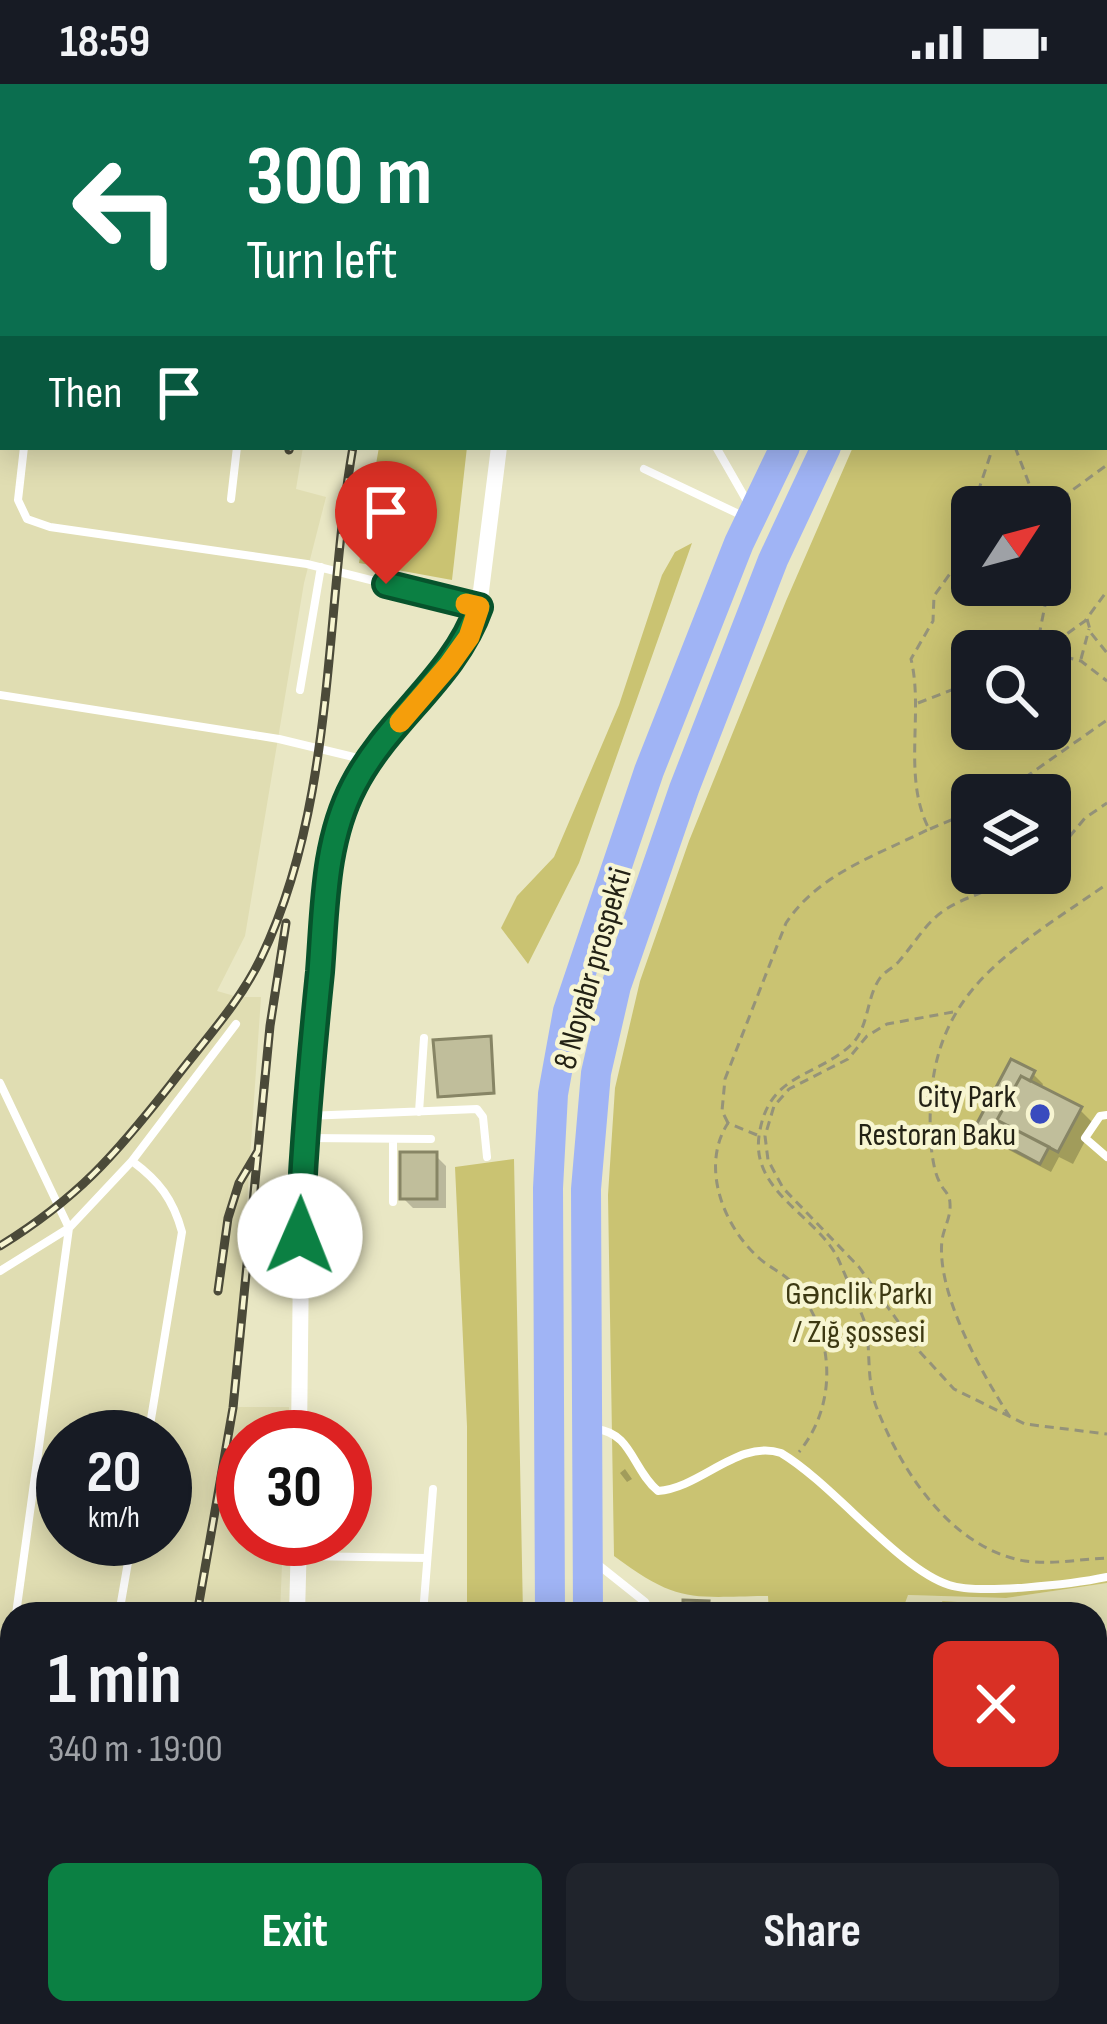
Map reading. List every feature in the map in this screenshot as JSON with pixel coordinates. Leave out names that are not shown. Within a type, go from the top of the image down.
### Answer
[{"type":"highway","name":"8 Noyabr prospekti","points":[[550,1602],[548,1187],[558,1059],[579,971],[649,771],[752,515],[784,450]]},
{"type":"highway","name":"8 Noyabr prospekti","points":[[588,1602],[587,1144],[596,1073],[607,1022],[677,808],[773,560],[825,450]]},
{"type":"street","points":[[299,1410],[305,1116],[330,860],[342,813],[368,760],[469,637],[479,607],[499,450]]},
{"type":"street","points":[[297,1602],[298,1566]]},
{"type":"lane","points":[[24,450],[19,500],[27,519],[50,527],[322,567],[479,607]]},
{"type":"lane","points":[[231,499],[237,450]]},
{"type":"lane","points":[[718,450],[752,515]]},
{"type":"lane","points":[[644,469],[752,515]]},
{"type":"lane","points":[[300,690],[322,567]]},
{"type":"lane","points":[[0,695],[279,739],[368,760]]},
{"type":"lane","points":[[0,1270],[69,1228],[132,1161],[236,1024]]},
{"type":"lane","points":[[419,1112],[424,1038]]},
{"type":"lane","points":[[0,1083],[69,1228],[18,1602]]},
{"type":"lane","points":[[305,1116],[481,1111],[487,1157]]},
{"type":"lane","points":[[1107,1115],[1100,1116],[1084,1138],[1107,1157]]},
{"type":"lane","points":[[304,1138],[431,1139]]},
{"type":"lane","points":[[393,1139],[393,1202]]},
{"type":"lane","points":[[132,1161],[154,1178],[174,1204],[182,1232],[152,1410]]},
{"type":"lane","points":[[588,1428],[616,1433],[658,1490],[674,1488],[747,1453],[770,1449],[781,1453],[911,1561],[947,1585],[991,1587],[1107,1577]]},
{"type":"lane","points":[[425,1602],[433,1489]]},
{"type":"lane","points":[[372,1553],[428,1558]]},
{"type":"lane","points":[[587,1556],[645,1602]]},
{"type":"lane","points":[[121,1602],[127,1566]]},
{"type":"path","points":[[980,486],[992,450]]},
{"type":"path","points":[[1016,450],[1030,486]]},
{"type":"path","points":[[1071,491],[1107,465]]},
{"type":"path","points":[[929,829],[917,790],[917,686],[911,658],[933,621],[934,596],[951,572]]},
{"type":"path","points":[[1070,630],[1087,618],[1107,590]]},
{"type":"path","points":[[1081,661],[1087,618]]},
{"type":"path","points":[[1089,629],[1107,653]]},
{"type":"path","points":[[1071,658],[1107,678]]},
{"type":"path","points":[[914,705],[951,690]]},
{"type":"path","points":[[1030,774],[1107,721]]},
{"type":"path","points":[[1071,835],[1107,803]]},
{"type":"path","points":[[762,1136],[728,1123],[722,1111],[725,1079],[786,923],[797,906],[869,854],[951,820]]},
{"type":"path","points":[[1011,1418],[988,1383],[947,1281],[942,1241],[950,1197],[939,1182],[931,1146],[935,1070],[953,1012],[991,965],[1107,884]]},
{"type":"path","points":[[979,894],[960,901],[918,932],[900,961],[881,976],[853,1043],[780,1089],[770,1103],[760,1154],[774,1187],[833,1249],[840,1263],[866,1322],[877,1410],[936,1510],[952,1527],[1019,1560],[1107,1558]]},
{"type":"path","points":[[953,1012],[887,1024],[867,1036],[848,1058],[789,1089],[774,1106],[762,1136],[768,1160],[783,1188],[859,1267],[920,1352],[954,1389],[1011,1418],[1057,1430],[1107,1434]]},
{"type":"path","points":[[728,1123],[715,1156],[726,1212],[761,1261],[796,1285],[820,1333],[827,1368],[829,1384],[820,1418],[802,1449],[790,1453]]},
{"type":"shaded area","points":[[0,450],[302,450],[296,489],[326,497],[304,583],[245,936],[217,991],[261,997],[233,1407],[289,1407],[216,1410],[216,1566],[282,1566],[280,1602],[0,1602]]},
{"type":"shaded area","points":[[1107,1583],[1107,1602],[905,1602],[907,1595],[1006,1598]]},
{"type":"green space","points":[[378,450],[467,450],[452,580],[359,563]]},
{"type":"green space","name":"Gənclik Parkı / Zığ şossesi","points":[[852,450],[1107,450],[1107,1583],[1006,1598],[908,1595],[905,1602],[768,1602],[768,1596],[720,1597],[671,1590],[614,1556],[608,1195],[615,1088],[640,981],[689,841]]},
{"type":"green space","points":[[692,543],[579,863],[528,964],[501,928],[517,896],[554,857],[619,705],[662,575],[675,552]]},
{"type":"green space","points":[[514,1159],[523,1602],[467,1602],[467,1426],[455,1167]]},
{"type":"building","points":[[491,1036],[494,1093],[438,1097],[433,1040]]},
{"type":"building","points":[[1011,1059],[1035,1071],[1030,1081],[1021,1076],[997,1120],[1049,1147],[1040,1164],[974,1129]]},
{"type":"building","name":"City Park Restoran Baku","points":[[1021,1076],[1082,1107],[1058,1152],[997,1120]]},
{"type":"building","points":[[400,1152],[437,1152],[437,1199],[400,1199]]},
{"type":"railway","points":[[107,84],[134,84]]},
{"type":"railway","points":[[0,1246],[52,1210],[113,1154],[219,1023],[261,958],[285,898],[315,772],[353,450]]},
{"type":"railway","points":[[218,1291],[228,1218],[239,1183],[258,1151],[286,923]]},
{"type":"railway","points":[[199,1602],[233,1408],[258,1151]]},
{"type":"slow traffic","points":[[400,722],[469,637],[479,607],[466,604]]},
{"type":"place","name":"City Park Restoran Baku","points":[[1040,1114]]},
{"type":"route","points":[[300,1236],[305,1116],[327,878],[342,813],[368,760],[469,637],[479,607],[386,584]]}]
